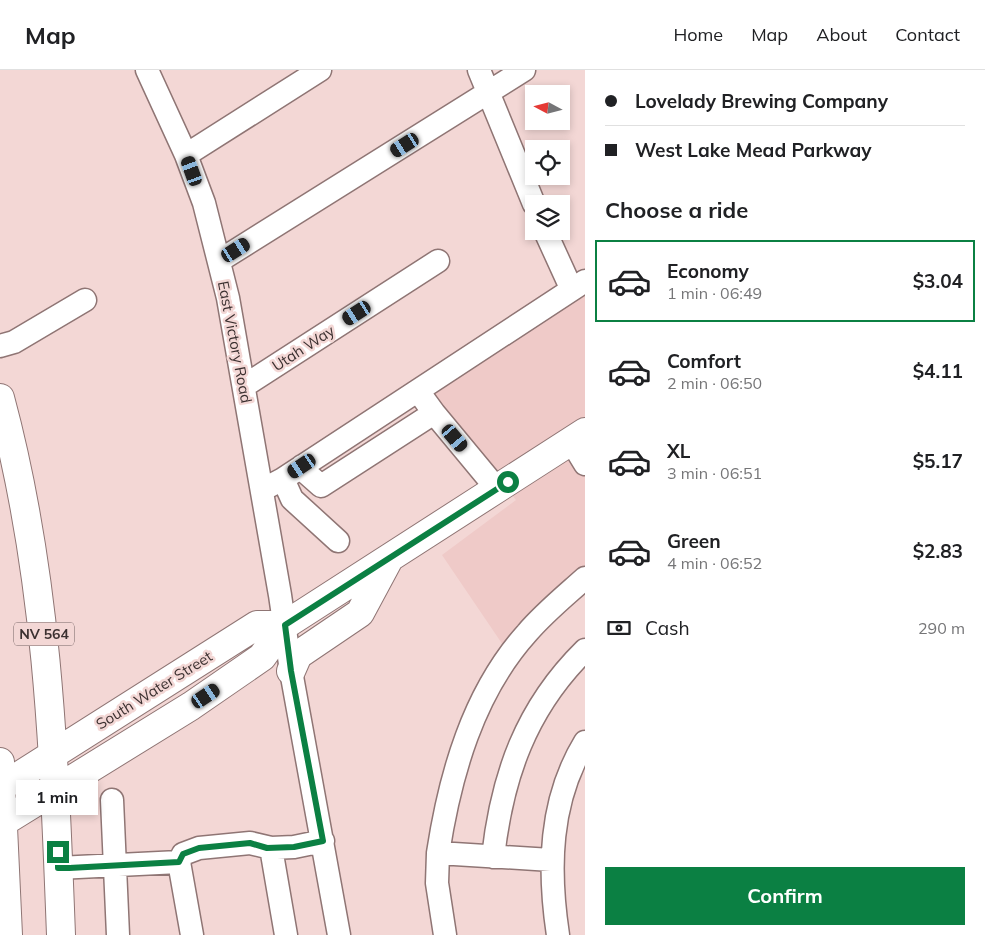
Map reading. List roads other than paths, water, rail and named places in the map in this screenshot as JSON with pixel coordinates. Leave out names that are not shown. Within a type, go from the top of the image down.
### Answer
[{"type":"main road","name":"NV 564","points":[[0,398],[13,446],[25,507],[42,616],[54,772],[61,935]]},
{"type":"main road","name":"South Water Street","points":[[5,799],[54,772],[191,706],[262,657],[285,625],[578,436]]},
{"type":"main road","points":[[291,671],[298,655],[360,614],[390,557]]},
{"type":"main road","name":"South Water Street","points":[[5,799],[27,770],[54,772],[257,625],[285,625]]},
{"type":"main road","points":[[5,799],[5,920]]},
{"type":"street","name":"East Victory Road","points":[[147,70],[186,155],[204,203],[228,298],[285,625],[291,671],[339,935]]},
{"type":"street","points":[[186,155],[320,70]]},
{"type":"street","points":[[479,70],[490,92],[530,195]]},
{"type":"street","points":[[219,261],[524,70]]},
{"type":"street","points":[[262,490],[283,479],[580,286],[551,240]]},
{"type":"street","name":"Utah Way","points":[[244,386],[438,261]]},
{"type":"street","points":[[0,346],[14,342],[85,300]]},
{"type":"street","points":[[418,391],[497,489]]},
{"type":"street","points":[[302,466],[304,471],[321,486],[434,413]]},
{"type":"street","points":[[578,436],[585,464]]},
{"type":"street","points":[[283,479],[292,499],[338,541]]},
{"type":"street","points":[[445,935],[437,884],[438,853],[453,778],[466,739],[483,700],[505,662],[526,634],[585,578]]},
{"type":"street","points":[[493,857],[503,792],[515,756],[532,721],[556,684],[585,650]]},
{"type":"street","points":[[558,935],[552,894],[551,860],[556,818],[576,785],[574,761],[585,742]]},
{"type":"street","points":[[112,800],[118,935]]},
{"type":"street","points":[[192,935],[179,862],[183,854],[199,848],[250,843],[271,848],[294,847],[323,841]]},
{"type":"street","points":[[271,848],[286,935]]},
{"type":"street","points":[[438,853],[551,860]]},
{"type":"street","points":[[58,868],[179,862]]}]
